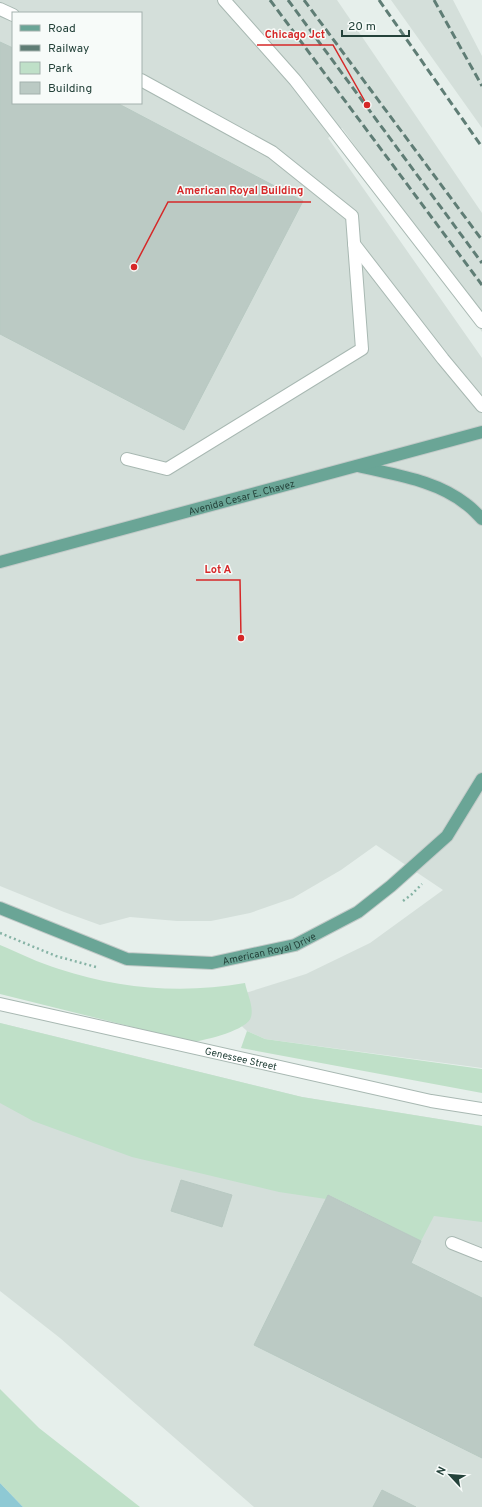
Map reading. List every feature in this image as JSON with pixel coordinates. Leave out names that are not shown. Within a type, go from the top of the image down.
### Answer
[{"type":"main road","name":"Avenida Cesar E. Chavez","points":[[0,562],[482,432]]},
{"type":"main road","points":[[357,466],[424,482],[448,492],[466,504],[482,519]]},
{"type":"main road","name":"American Royal Drive","points":[[0,908],[127,959],[212,963],[294,945],[358,912],[391,886],[447,836],[482,779]]},
{"type":"street","points":[[224,0],[295,80],[482,322]]},
{"type":"street","points":[[0,9],[12,15]]},
{"type":"street","points":[[127,459],[167,469],[362,349],[352,216],[272,152],[142,81]]},
{"type":"street","points":[[354,244],[443,359],[482,406]]},
{"type":"street","name":"Genessee Street","points":[[0,1004],[431,1101],[482,1109]]},
{"type":"street","points":[[452,1243],[482,1254]]},
{"type":"shaded area","points":[[0,0],[337,0],[482,213],[482,332],[374,172],[342,128],[328,138],[482,358],[482,1068],[265,1039],[247,1031],[234,1019],[223,1000],[306,974],[370,943],[443,890],[376,845],[341,870],[293,898],[250,913],[211,921],[177,921],[130,917],[100,925],[0,886]]},
{"type":"shaded area","points":[[391,0],[453,0],[482,56],[482,128]]},
{"type":"shaded area","points":[[0,1023],[302,1097],[482,1126],[482,1507],[254,1507],[60,1338],[0,1291]]},
{"type":"green space","points":[[0,945],[59,969],[82,976],[128,985],[175,989],[245,983],[251,1004],[251,1017],[248,1022],[226,1034],[193,1042],[0,994]]},
{"type":"green space","points":[[0,1023],[302,1097],[482,1126],[482,1222],[434,1216],[421,1241],[329,1195],[326,1199],[279,1192],[132,1157],[33,1121],[0,1103]]},
{"type":"green space","points":[[247,1031],[265,1039],[482,1069],[482,1093],[241,1048]]},
{"type":"green space","points":[[0,1389],[39,1428],[140,1507],[23,1507],[0,1483]]},
{"type":"water","points":[[0,1483],[23,1507],[0,1507]]},
{"type":"building","points":[[0,42],[12,48],[12,104],[119,104],[303,201],[184,430],[0,334]]},
{"type":"building","points":[[181,1180],[232,1195],[222,1227],[171,1211]]},
{"type":"building","points":[[328,1195],[421,1241],[411,1263],[482,1298],[482,1458],[254,1345]]},
{"type":"building","points":[[382,1490],[416,1507],[373,1507]]},
{"type":"railway","points":[[270,0],[482,285]]},
{"type":"railway","points":[[288,0],[482,263]]},
{"type":"railway","points":[[304,0],[482,240]]},
{"type":"railway","points":[[379,0],[482,147]]},
{"type":"railway","points":[[434,0],[482,86]]},
{"type":"place","name":"Chicago Jct","points":[[367,105]]},
{"type":"place","name":"American Royal Building","points":[[134,267]]},
{"type":"place","name":"Lot A","points":[[241,638]]}]
